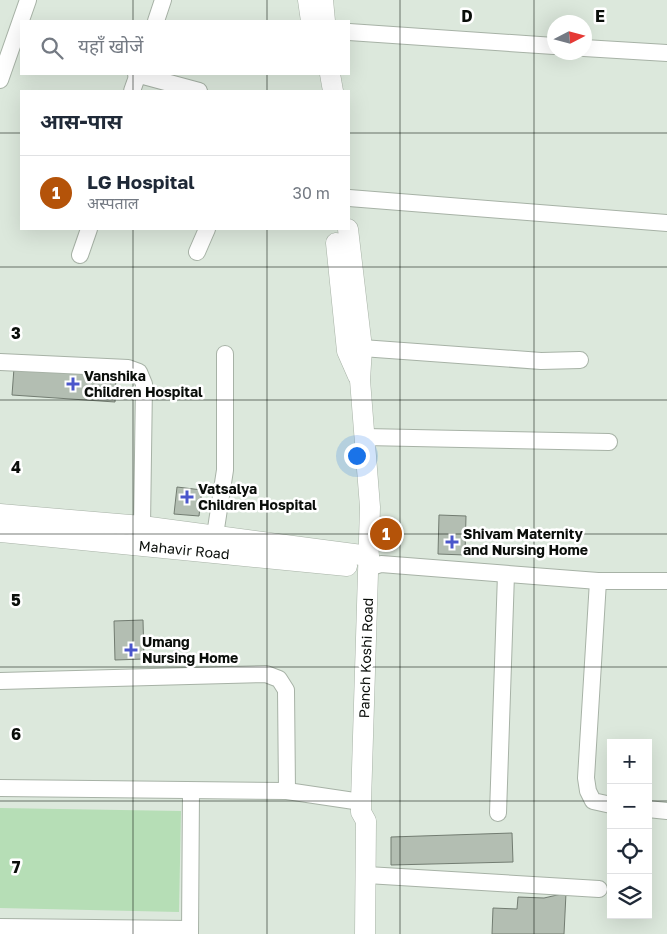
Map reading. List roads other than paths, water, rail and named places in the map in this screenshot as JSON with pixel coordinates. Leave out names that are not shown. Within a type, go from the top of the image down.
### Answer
[{"type":"street","points":[[23,20],[28,0]]},
{"type":"street","points":[[156,20],[163,0]]},
{"type":"street","points":[[308,0],[311,20]]},
{"type":"street","points":[[323,0],[325,20]]},
{"type":"street","points":[[350,32],[547,46]]},
{"type":"street","points":[[0,80],[19,34]]},
{"type":"street","points":[[592,48],[667,53]]},
{"type":"street","points":[[132,90],[137,75]]},
{"type":"street","points":[[141,75],[195,90]]},
{"type":"street","points":[[317,75],[319,90]]},
{"type":"street","points":[[330,75],[332,90]]},
{"type":"street","points":[[350,198],[667,223]]},
{"type":"street","points":[[80,255],[89,230]]},
{"type":"street","points":[[197,252],[207,230]]},
{"type":"street","name":"Panch Koshi Road","points":[[334,230],[347,351],[360,380]]},
{"type":"street","name":"Panch Koshi Road","points":[[348,230],[362,348],[360,380],[373,563],[361,807],[366,821],[365,934]]},
{"type":"street","points":[[362,348],[540,361],[580,360]]},
{"type":"street","points":[[216,535],[225,470],[225,354]]},
{"type":"street","points":[[0,362],[128,368],[139,372],[144,384],[142,526],[138,546]]},
{"type":"street","points":[[364,437],[609,442]]},
{"type":"street","points":[[0,514],[142,526],[216,535],[373,563],[598,581],[667,581]]},
{"type":"street","name":"Mahavir Road","points":[[0,532],[138,546],[373,563]]},
{"type":"street","points":[[498,813],[506,574]]},
{"type":"street","points":[[598,581],[586,778],[588,791],[593,801],[607,804]]},
{"type":"street","points":[[0,681],[266,674],[280,679],[286,690],[287,791]]},
{"type":"street","points":[[0,788],[287,791],[361,807],[356,821],[354,934]]},
{"type":"street","points":[[0,927],[73,931],[190,932],[191,791]]},
{"type":"street","points":[[652,809],[667,811]]},
{"type":"street","points":[[367,875],[599,890]]},
{"type":"place","name":"Vanshika Children Hospital","points":[[73,384]]},
{"type":"place","name":"Vatsalya Children Hospital","points":[[187,497]]},
{"type":"place","name":"LG Hospital","points":[[386,534]]},
{"type":"place","name":"Shivam Maternity and Nursing Home","points":[[452,542]]},
{"type":"place","name":"Umang Nursing Home","points":[[131,650]]}]
